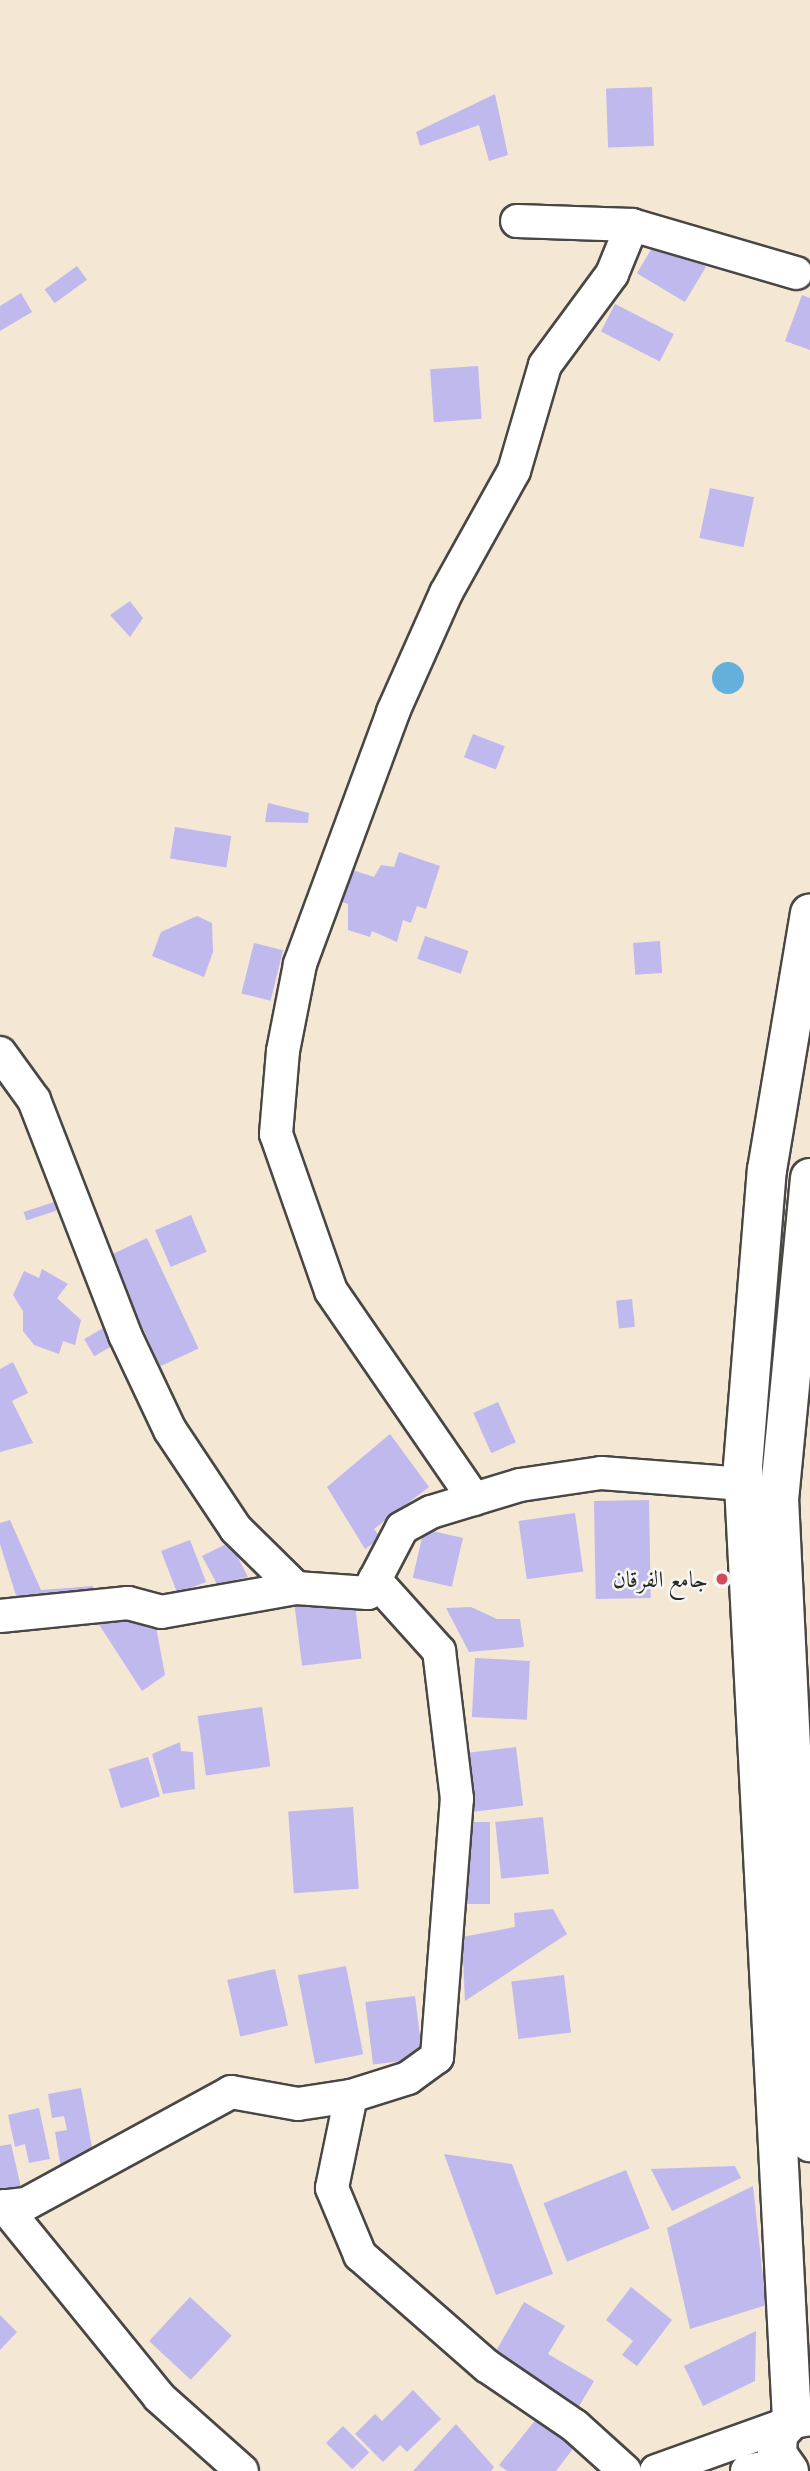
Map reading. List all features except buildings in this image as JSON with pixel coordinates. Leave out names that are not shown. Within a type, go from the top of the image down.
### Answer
[{"type":"main road","points":[[773,2469],[775,2444],[795,2420],[744,1483],[766,1170],[810,914]]},
{"type":"main road","points":[[810,1178],[779,1498],[810,2142]]},
{"type":"street","points":[[517,221],[632,225],[805,269]]},
{"type":"street","points":[[474,1499],[331,1291],[276,1134],[283,1051],[300,964],[393,712],[458,569],[514,471],[545,365],[612,274],[632,225]]},
{"type":"street","points":[[0,1053],[40,1113],[125,1335],[170,1430],[236,1529],[296,1588]]},
{"type":"street","points":[[0,1616],[128,1603],[161,1612],[296,1588],[368,1593],[402,1528],[474,1499],[601,1473],[744,1483]]},
{"type":"street","points":[[2,2207],[26,2204],[232,2092],[298,2104],[351,2096],[408,2078],[437,2057],[457,1799],[439,1651],[375,1580]]},
{"type":"street","points":[[351,2096],[332,2188],[360,2255],[487,2367],[575,2426],[625,2471]]},
{"type":"street","points":[[2,2207],[159,2397],[242,2471]]},
{"type":"street","points":[[656,2471],[795,2420]]},
{"type":"water","points":[[728,662],[739,667],[744,678],[739,689],[728,694],[717,689],[712,678],[717,667]]},
{"type":"place","name":"جامع الفرقان","points":[[722,1579]]}]
